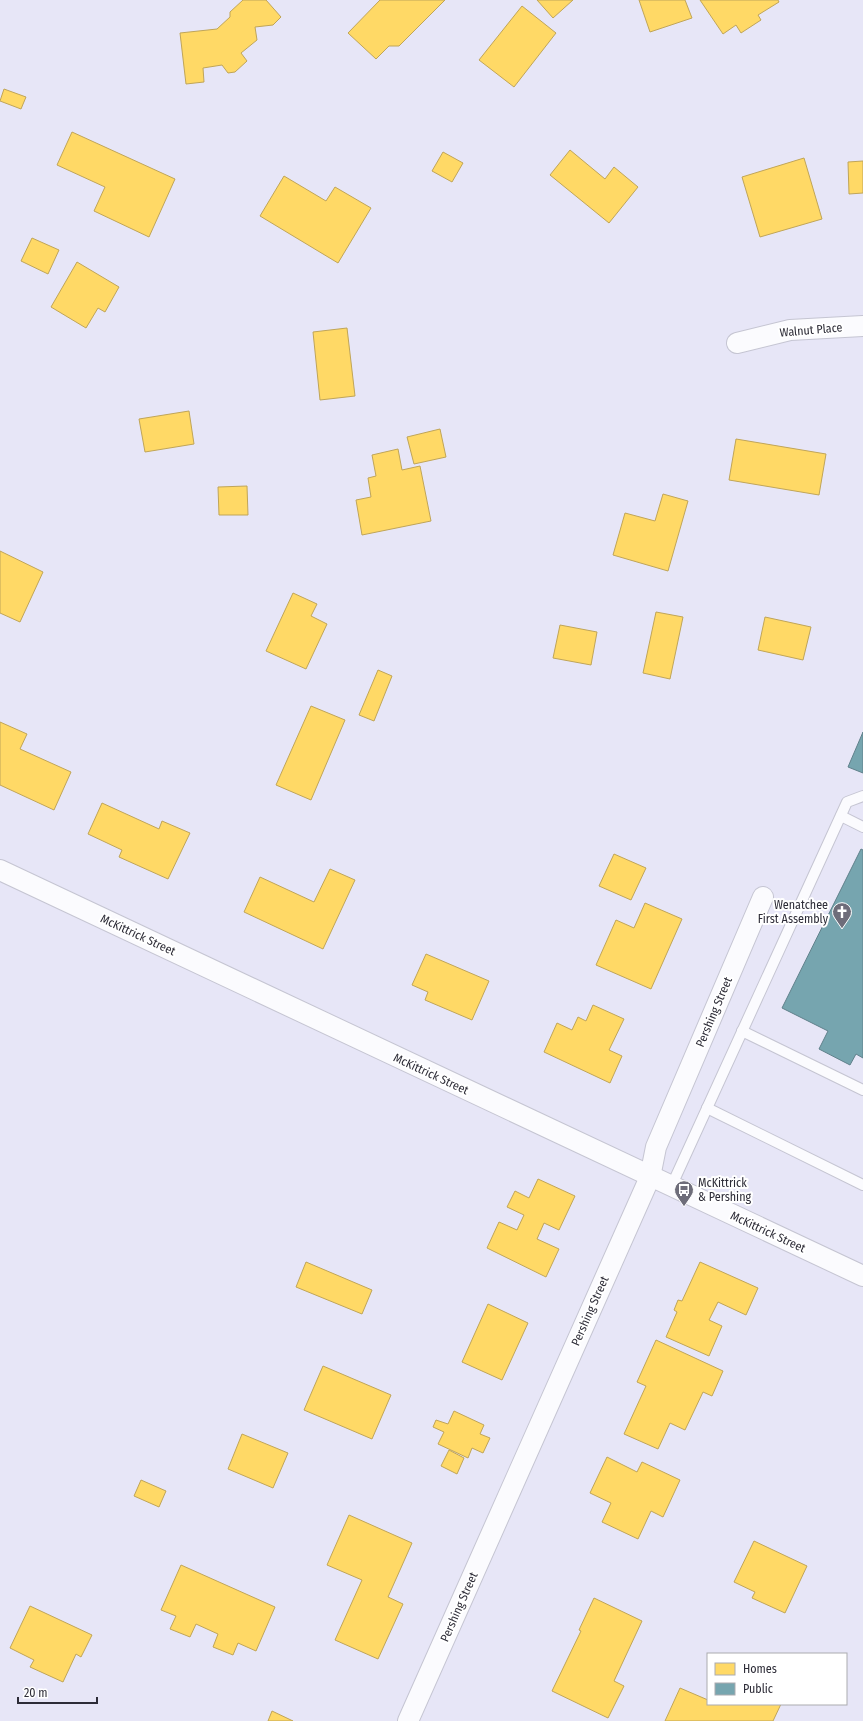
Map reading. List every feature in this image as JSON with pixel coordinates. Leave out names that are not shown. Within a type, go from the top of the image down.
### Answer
[{"type":"street","name":"Walnut Place","points":[[737,343],[790,330],[863,326]]},
{"type":"street","name":"McKittrick Street","points":[[0,870],[671,1187],[863,1276]]},
{"type":"street","name":"Pershing Street","points":[[408,1721],[650,1177],[656,1147],[763,897]]},
{"type":"lane","points":[[671,1187],[847,802],[863,796]]},
{"type":"lane","points":[[841,816],[863,827]]},
{"type":"lane","points":[[742,1031],[863,1090]]},
{"type":"lane","points":[[707,1108],[863,1185]]},
{"type":"building: Homes","points":[[243,0],[266,0],[281,17],[273,25],[255,27],[257,40],[241,53],[247,61],[235,72],[228,73],[222,65],[203,68],[204,82],[186,84],[180,33],[217,29],[230,17],[230,12]]},
{"type":"building: Homes","points":[[380,0],[445,0],[399,46],[389,46],[376,59],[348,33]]},
{"type":"building: Homes","points":[[537,0],[573,0],[553,18]]},
{"type":"building: Homes","points":[[639,0],[685,0],[692,18],[650,32]]},
{"type":"building: Homes","points":[[700,0],[778,0],[779,2],[758,15],[761,20],[741,33],[736,25],[723,34]]},
{"type":"building: Homes","points":[[522,6],[556,33],[514,87],[479,60]]},
{"type":"building: Homes","points":[[4,89],[26,97],[21,109],[0,101]]},
{"type":"building: Homes","points":[[72,132],[175,179],[149,237],[94,211],[105,187],[57,165]]},
{"type":"building: Homes","points":[[570,150],[605,179],[614,167],[638,187],[609,223],[550,175]]},
{"type":"building: Homes","points":[[443,152],[463,163],[452,182],[432,171]]},
{"type":"building: Homes","points":[[804,158],[822,219],[760,237],[742,177]]},
{"type":"building: Homes","points":[[863,161],[863,193],[849,194],[848,162]]},
{"type":"building: Homes","points":[[284,176],[326,201],[335,187],[371,208],[338,263],[260,216]]},
{"type":"building: Homes","points":[[32,238],[59,250],[48,274],[21,261]]},
{"type":"building: Homes","points":[[77,262],[119,287],[105,312],[98,308],[86,328],[51,307]]},
{"type":"building: Homes","points":[[347,328],[355,396],[320,400],[313,332]]},
{"type":"building: Homes","points":[[189,411],[194,444],[145,452],[139,419]]},
{"type":"building: Homes","points":[[440,429],[446,457],[414,464],[407,437]]},
{"type":"building: Homes","points":[[736,439],[826,454],[819,495],[729,480]]},
{"type":"building: Homes","points":[[398,449],[402,470],[420,466],[431,521],[362,535],[356,500],[371,497],[368,478],[376,476],[372,455]]},
{"type":"building: Homes","points":[[247,486],[248,515],[219,515],[218,487]]},
{"type":"building: Homes","points":[[663,494],[688,501],[668,571],[613,555],[625,513],[655,521]]},
{"type":"building: Homes","points":[[0,551],[43,572],[20,622],[0,613]]},
{"type":"building: Homes","points":[[293,593],[317,604],[311,616],[327,624],[306,669],[266,651]]},
{"type":"building: Homes","points":[[656,612],[683,617],[670,679],[643,673]]},
{"type":"building: Homes","points":[[765,617],[811,627],[803,660],[758,650]]},
{"type":"building: Homes","points":[[560,625],[597,632],[591,665],[553,658]]},
{"type":"building: Homes","points":[[378,670],[392,676],[374,721],[359,715]]},
{"type":"building: Homes","points":[[311,706],[345,720],[311,800],[276,785]]},
{"type":"building: Homes","points":[[0,722],[27,734],[20,749],[71,772],[54,810],[0,785]]},
{"type":"building: Homes","points":[[102,803],[159,829],[162,821],[190,833],[168,879],[119,857],[122,850],[88,834]]},
{"type":"building: Homes","points":[[614,854],[646,868],[631,900],[599,886]]},
{"type":"building: Homes","points":[[330,869],[355,880],[323,949],[244,912],[260,877],[314,902]]},
{"type":"building: Homes","points":[[645,903],[682,919],[651,989],[596,965],[616,920],[634,928]]},
{"type":"building: Homes","points":[[426,954],[489,981],[472,1020],[425,1000],[428,992],[412,985]]},
{"type":"building: Homes","points":[[593,1005],[624,1019],[609,1050],[622,1056],[610,1083],[544,1052],[557,1023],[572,1030],[578,1017],[586,1021]]},
{"type":"building: Homes","points":[[538,1179],[575,1196],[559,1230],[544,1223],[537,1239],[559,1249],[546,1277],[487,1248],[499,1222],[517,1230],[524,1215],[507,1207],[515,1191],[529,1198]]},
{"type":"building: Homes","points":[[306,1262],[372,1290],[362,1314],[296,1287]]},
{"type":"building: Homes","points":[[700,1262],[758,1288],[746,1315],[718,1302],[709,1320],[722,1326],[709,1356],[666,1337],[677,1312],[674,1310],[678,1300],[682,1301]]},
{"type":"building: Homes","points":[[488,1304],[528,1323],[502,1380],[462,1362]]},
{"type":"building: Homes","points":[[656,1340],[723,1371],[712,1396],[703,1392],[685,1430],[670,1423],[658,1449],[624,1434],[646,1386],[637,1382]]},
{"type":"building: Homes","points":[[323,1366],[391,1395],[372,1439],[304,1410]]},
{"type":"building: Homes","points":[[454,1411],[484,1425],[480,1434],[490,1438],[483,1453],[472,1448],[468,1458],[438,1444],[444,1432],[433,1427],[436,1420],[448,1424]]},
{"type":"building: Homes","points":[[242,1434],[288,1453],[273,1488],[228,1469]]},
{"type":"building: Homes","points":[[449,1450],[464,1458],[457,1474],[441,1466]]},
{"type":"building: Homes","points":[[607,1457],[637,1472],[642,1462],[680,1480],[663,1517],[651,1511],[638,1539],[602,1522],[611,1503],[590,1493]]},
{"type":"building: Homes","points":[[141,1480],[166,1491],[159,1507],[134,1496]]},
{"type":"building: Homes","points":[[349,1515],[412,1543],[388,1597],[403,1604],[378,1659],[335,1640],[362,1580],[327,1565]]},
{"type":"building: Homes","points":[[754,1541],[807,1566],[785,1613],[752,1598],[755,1592],[734,1582]]},
{"type":"building: Homes","points":[[181,1565],[275,1607],[256,1651],[238,1643],[233,1655],[213,1647],[218,1634],[196,1624],[190,1637],[170,1629],[176,1616],[161,1610]]},
{"type":"building: Homes","points":[[594,1598],[642,1621],[614,1681],[624,1686],[608,1718],[552,1691],[581,1631],[579,1630]]},
{"type":"building: Homes","points":[[30,1606],[92,1635],[81,1657],[76,1654],[63,1682],[30,1667],[34,1660],[10,1648]]},
{"type":"building: Homes","points":[[680,1688],[707,1700],[707,1705],[781,1705],[773,1721],[665,1721]]},
{"type":"building: Homes","points":[[272,1711],[293,1721],[268,1721]]},
{"type":"building: Public","points":[[863,732],[863,773],[848,767]]},
{"type":"building: Public","name":"Wenatchee First Assembly","points":[[861,849],[863,850],[863,1058],[856,1054],[850,1065],[819,1049],[828,1031],[782,1008]]},
{"type":"place","name":"Wenatchee First Assembly","points":[[842,929]]},
{"type":"place","name":"McKittrick & Pershing","points":[[684,1207]]}]
